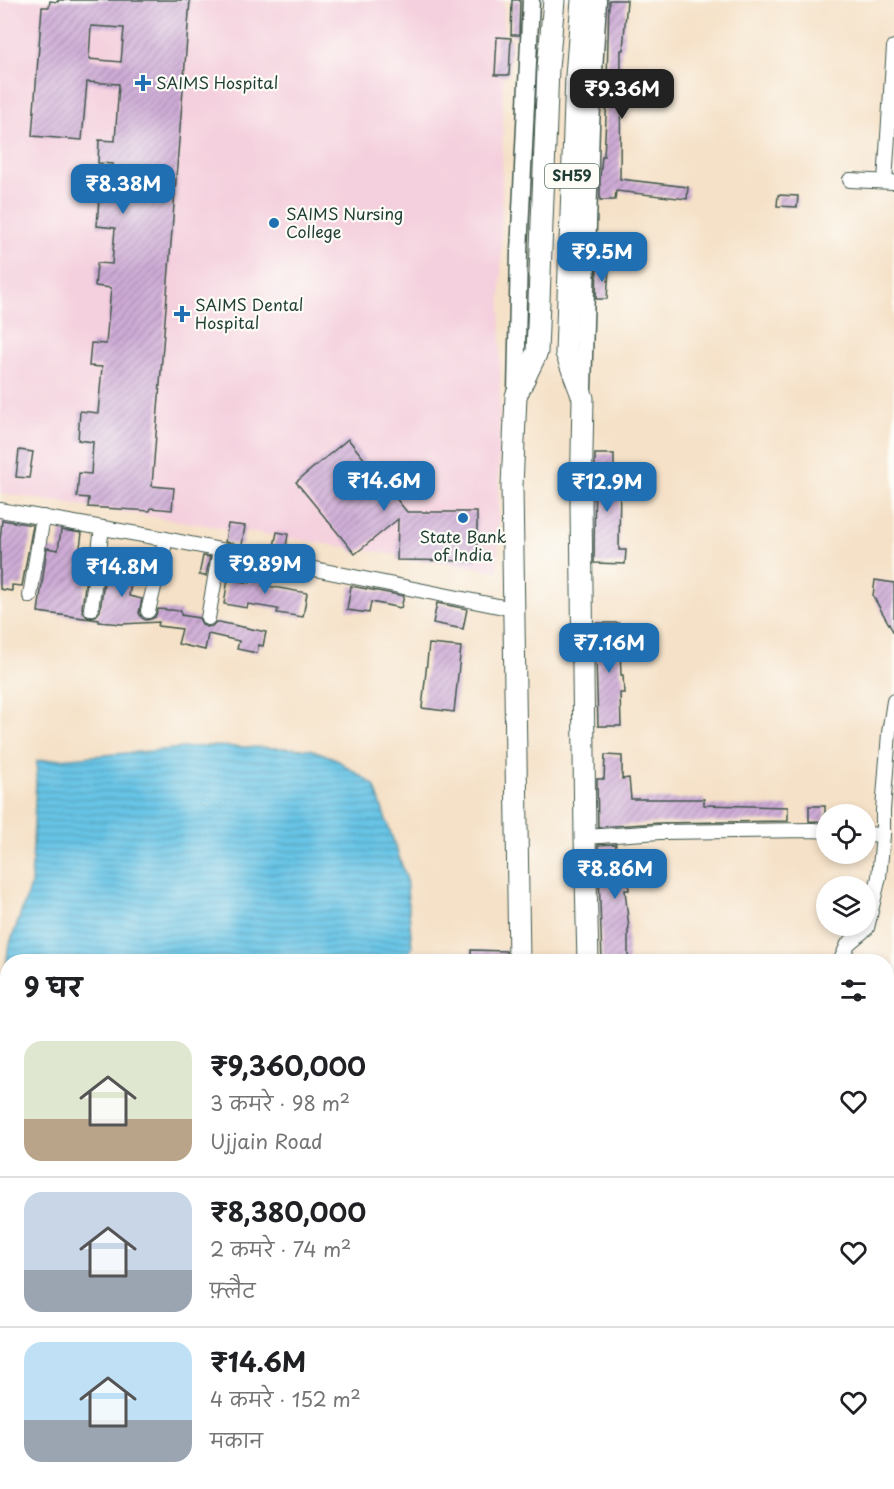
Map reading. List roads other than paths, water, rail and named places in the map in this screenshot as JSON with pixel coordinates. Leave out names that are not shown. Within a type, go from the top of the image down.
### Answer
[{"type":"main road","name":"SH59","points":[[516,396],[537,352],[548,68],[554,0]]},
{"type":"main road","name":"SH59","points":[[582,0],[576,76],[566,353],[583,398]]},
{"type":"main road","points":[[516,396],[512,486],[519,954]]},
{"type":"main road","points":[[583,398],[581,505],[588,954]]},
{"type":"street","points":[[516,396],[519,252],[531,0]]},
{"type":"street","points":[[583,398],[591,126],[598,0]]},
{"type":"street","points":[[890,182],[894,47]]},
{"type":"street","points":[[890,182],[894,147]]},
{"type":"street","points":[[850,180],[890,182]]},
{"type":"street","points":[[0,510],[166,539],[513,609]]},
{"type":"street","points":[[30,597],[43,518]]},
{"type":"street","points":[[91,609],[102,528]]},
{"type":"street","points":[[148,612],[166,539]]},
{"type":"street","points":[[208,618],[220,550]]},
{"type":"street","points":[[844,954],[848,945],[867,928],[879,877],[889,733],[894,704]]},
{"type":"street","points":[[585,837],[660,832],[816,830]]},
{"type":"street","points":[[876,835],[883,836]]},
{"type":"water","points":[[207,746],[310,749],[334,758],[374,785],[406,877],[412,947],[410,954],[8,954],[31,885],[37,761]]},
{"type":"place","name":"SAIMS Hospital","points":[[143,83]]},
{"type":"place","name":"SAIMS Nursing College","points":[[274,223]]},
{"type":"place","name":"SAIMS Dental Hospital","points":[[182,314]]},
{"type":"place","name":"State Bank of India","points":[[463,518]]}]
